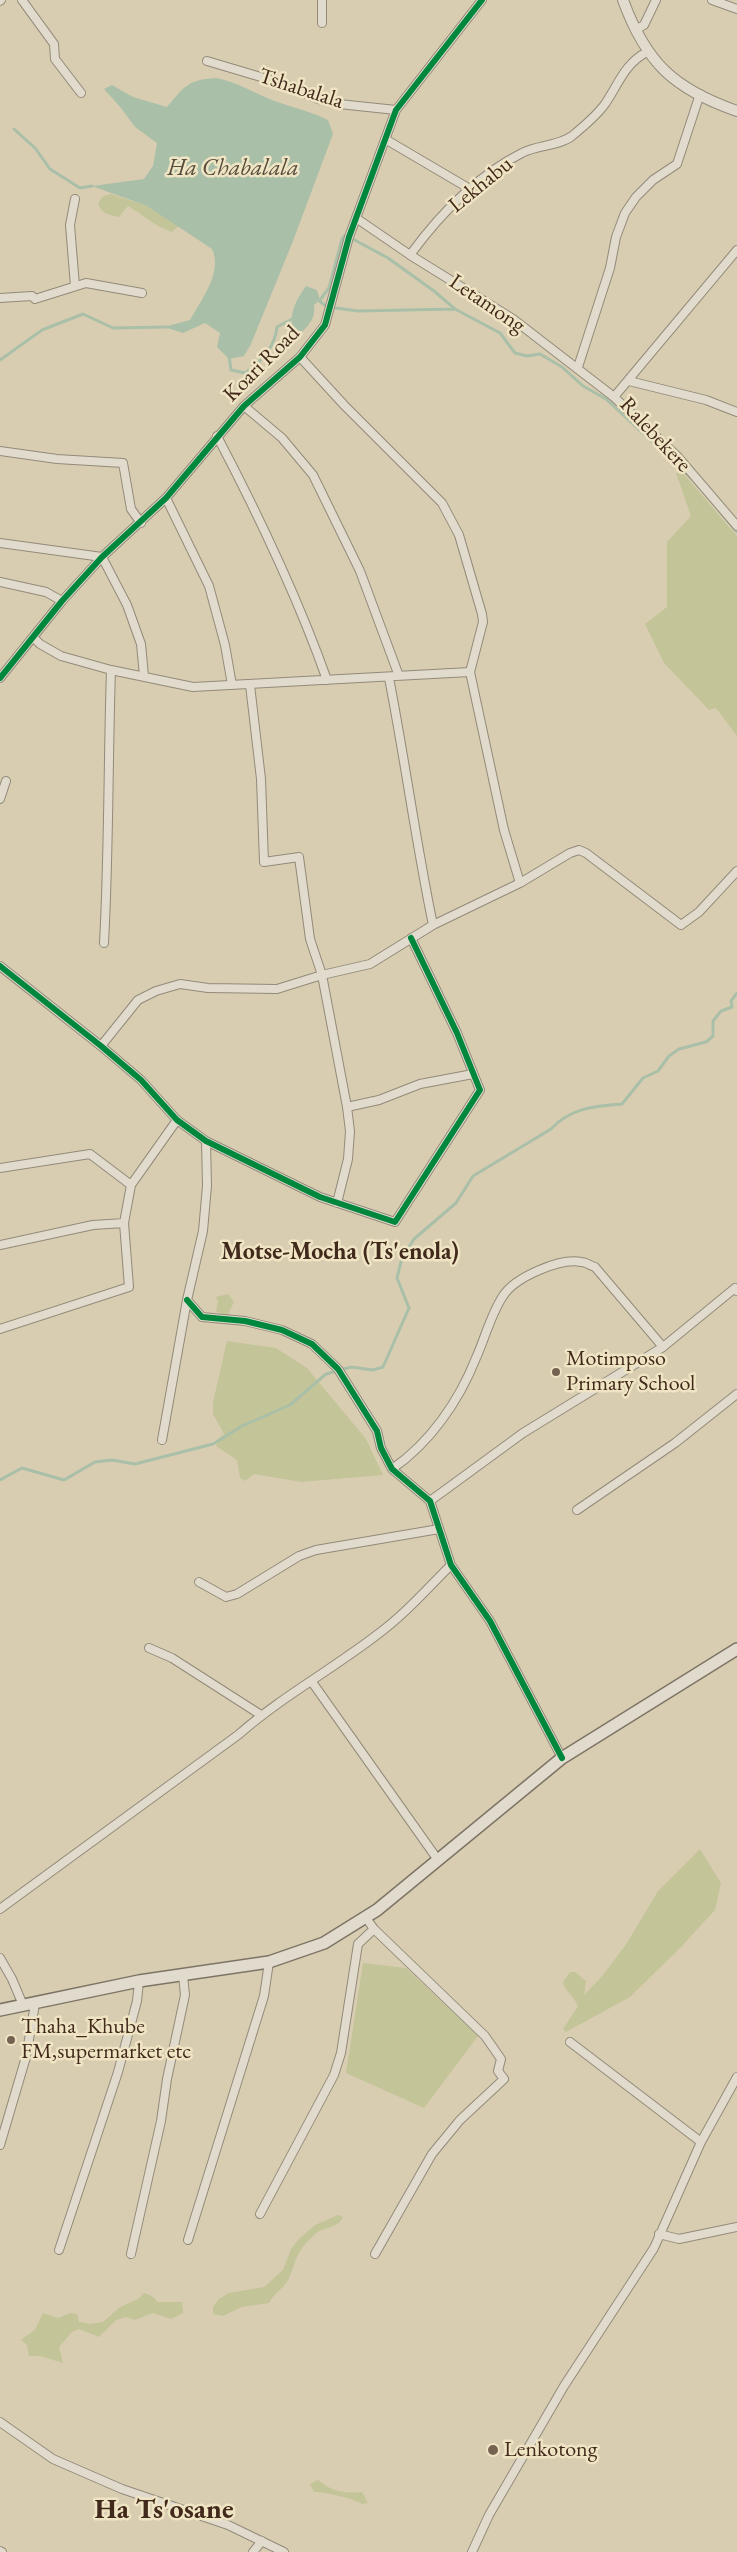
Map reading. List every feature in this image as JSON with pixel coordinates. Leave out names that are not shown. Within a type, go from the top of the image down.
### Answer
[{"type":"main road","points":[[0,2010],[140,1981],[269,1962],[324,1942],[366,1918],[562,1758],[737,1649]]},
{"type":"street","points":[[22,0],[54,44],[55,59],[81,93]]},
{"type":"street","points":[[322,0],[322,23]]},
{"type":"street","name":"Koari Road","points":[[0,678],[62,601],[102,557],[166,498],[244,406],[300,357],[325,325],[356,218],[396,110],[482,0]]},
{"type":"street","points":[[623,0],[635,30],[647,52],[666,74],[717,104],[737,111]]},
{"type":"street","points":[[635,30],[644,25],[656,0]]},
{"type":"street","points":[[712,0],[737,9]]},
{"type":"street","name":"Lekhabu","points":[[410,255],[436,223],[470,188],[490,171],[523,152],[570,138],[604,105],[622,75],[639,56],[647,52]]},
{"type":"street","name":"Tshabalala","points":[[207,61],[281,82],[318,99],[339,104],[396,110]]},
{"type":"street","points":[[578,367],[610,268],[616,237],[625,213],[636,197],[677,164],[700,94]]},
{"type":"street","points":[[385,139],[470,188]]},
{"type":"street","points":[[75,199],[70,225],[75,286]]},
{"type":"street","name":"Letamong","points":[[356,218],[410,255],[513,319],[578,367],[614,397]]},
{"type":"street","name":"Ralebekere","points":[[737,250],[614,397],[678,457],[737,526]]},
{"type":"street","points":[[0,298],[32,296],[35,299],[86,283],[142,293]]},
{"type":"street","points":[[300,357],[345,406],[442,503],[459,535],[483,622],[470,672],[504,830],[520,883]]},
{"type":"street","points":[[629,380],[706,400],[737,412]]},
{"type":"street","points":[[244,406],[282,438],[313,475],[360,571],[398,676]]},
{"type":"street","points":[[217,436],[284,570],[306,622],[327,680]]},
{"type":"street","points":[[0,451],[57,459],[123,463],[131,509],[141,523]]},
{"type":"street","points":[[166,498],[209,586],[225,645],[232,684]]},
{"type":"street","points":[[0,543],[102,557],[127,605],[138,636],[144,676]]},
{"type":"street","points":[[0,582],[46,592],[62,601]]},
{"type":"street","points":[[33,637],[40,644],[61,656],[111,670],[193,687],[389,678],[470,672]]},
{"type":"street","points":[[0,664],[8,668]]},
{"type":"street","points":[[104,943],[109,866],[107,790],[111,670]]},
{"type":"street","points":[[389,678],[406,764],[420,860],[434,924]]},
{"type":"street","points":[[250,685],[261,779],[264,862],[299,857],[310,939],[322,975],[347,1107],[350,1131],[348,1159],[337,1203]]},
{"type":"street","points":[[0,799],[6,781]]},
{"type":"street","points":[[101,1046],[138,1000],[172,986],[180,984],[208,988],[277,989],[322,975],[370,964],[434,924],[520,883],[570,853],[579,850],[681,925],[699,912],[737,871]]},
{"type":"street","points":[[0,968],[101,1046],[141,1080],[177,1120],[206,1140],[285,1181],[337,1203],[395,1222],[480,1090],[454,1026],[411,938]]},
{"type":"street","points":[[347,1107],[379,1100],[420,1084],[473,1074]]},
{"type":"street","points":[[0,1329],[129,1287],[124,1223],[131,1185],[177,1120]]},
{"type":"street","points":[[162,1440],[187,1300],[206,1212],[206,1140]]},
{"type":"street","points":[[0,1168],[90,1154],[131,1185]]},
{"type":"street","points":[[0,1245],[93,1225],[124,1223]]},
{"type":"street","points":[[392,1469],[404,1460],[441,1422],[475,1362],[504,1294],[536,1271],[564,1263],[581,1262],[595,1268],[662,1346]]},
{"type":"street","points":[[430,1500],[523,1433],[662,1346],[735,1288],[737,1291]]},
{"type":"street","points":[[187,1300],[202,1317],[245,1320],[282,1330],[312,1344],[338,1369],[377,1431],[381,1448],[392,1469],[430,1500],[450,1565],[490,1621],[562,1758]]},
{"type":"street","points":[[577,1510],[675,1443],[737,1394]]},
{"type":"street","points":[[199,1582],[226,1596],[237,1594],[300,1556],[316,1550],[439,1529]]},
{"type":"street","points":[[0,1909],[238,1735],[261,1715],[312,1682],[379,1633],[413,1604],[450,1565]]},
{"type":"street","points":[[149,1648],[172,1658],[261,1715]]},
{"type":"street","points":[[312,1682],[438,1860]]},
{"type":"street","points":[[366,1918],[374,1929],[485,2036],[501,2060],[498,2071],[504,2079],[460,2120],[432,2154],[375,2254]]},
{"type":"street","points":[[260,2214],[334,2075],[341,2053],[358,1944],[374,1929]]},
{"type":"street","points":[[0,1958],[12,1979],[23,2005]]},
{"type":"street","points":[[188,2240],[264,1996],[269,1962]]},
{"type":"street","points":[[131,2254],[162,2121],[167,2079],[185,1995],[183,1975]]},
{"type":"street","points":[[58,2250],[118,2072],[137,2001],[140,1981]]},
{"type":"street","points":[[0,2145],[26,2057],[35,2004]]},
{"type":"street","points":[[570,2042],[701,2142]]},
{"type":"street","points":[[472,2552],[490,2515],[564,2386],[654,2248],[701,2142],[737,2077]]},
{"type":"street","points":[[659,2234],[679,2239],[737,2227]]},
{"type":"street","points":[[0,2422],[53,2459],[122,2489],[228,2525],[284,2552]]},
{"type":"street","points":[[253,2552],[262,2541]]},
{"type":"shaded area","points":[[111,194],[147,206],[179,226],[172,232],[166,230],[128,206],[119,217],[106,213],[101,210],[98,204],[103,196]]},
{"type":"shaded area","points":[[682,472],[737,536],[737,736],[716,708],[709,710],[664,663],[645,624],[667,607],[667,542],[691,516],[676,473]]},
{"type":"shaded area","points":[[228,1294],[234,1302],[227,1316],[216,1311],[218,1301],[216,1297]]},
{"type":"shaded area","points":[[227,1341],[276,1348],[307,1368],[366,1439],[383,1475],[301,1482],[254,1474],[245,1481],[240,1478],[237,1460],[216,1446],[219,1438],[224,1434],[213,1414],[213,1402]]},
{"type":"shaded area","points":[[700,1849],[721,1883],[715,1910],[681,1947],[630,1997],[566,2032],[563,2029],[578,2006],[563,1982],[570,1972],[575,1972],[586,1981],[584,1995],[603,1975],[627,1943],[658,1891]]},
{"type":"shaded area","points":[[363,1963],[406,1968],[478,2036],[424,2108],[346,2073]]},
{"type":"shaded area","points":[[338,2215],[343,2217],[337,2224],[318,2232],[302,2248],[287,2282],[269,2303],[242,2307],[223,2316],[213,2314],[213,2307],[219,2299],[229,2293],[264,2287],[283,2270],[291,2249],[300,2238],[315,2225]]},
{"type":"shaded area","points":[[144,2293],[152,2296],[158,2302],[182,2302],[183,2313],[171,2319],[153,2313],[135,2320],[126,2317],[116,2320],[99,2337],[79,2329],[72,2332],[59,2347],[63,2363],[40,2356],[29,2356],[27,2345],[21,2340],[35,2330],[43,2313],[58,2318],[70,2313],[77,2314],[79,2322],[90,2324],[103,2322],[120,2307],[138,2299]]},
{"type":"shaded area","points":[[318,2480],[338,2491],[362,2492],[368,2503],[362,2504],[338,2496],[314,2492],[310,2484]]},
{"type":"water","name":"Ha Chabalala","points":[[216,78],[231,82],[272,100],[328,120],[333,134],[293,241],[251,344],[244,356],[229,359],[217,347],[220,333],[205,323],[183,333],[164,327],[190,320],[205,295],[213,276],[215,258],[212,249],[147,206],[92,186],[144,179],[153,166],[157,143],[135,127],[104,89],[112,85],[133,97],[167,107],[187,85],[199,80]]},
{"type":"water","points":[[306,286],[317,290],[320,300],[314,305],[314,314],[311,321],[300,334],[293,330],[292,318],[296,302]]},
{"type":"waterway","points":[[14,129],[35,148],[50,169],[80,188],[92,186]]},
{"type":"waterway","points":[[320,300],[329,288],[342,239],[344,236],[349,237],[388,258],[434,291],[455,309],[500,333],[515,353],[527,356],[540,354],[562,367],[583,386],[606,399],[673,461]]},
{"type":"waterway","points":[[318,300],[326,306]]},
{"type":"waterway","points":[[336,308],[358,311],[455,309]]},
{"type":"waterway","points":[[0,360],[42,330],[83,314],[113,328],[167,327]]},
{"type":"waterway","points":[[229,356],[231,370],[245,373],[266,354],[276,335],[277,327],[294,318]]},
{"type":"waterway","points":[[682,469],[699,486]]},
{"type":"waterway","points":[[719,510],[737,532]]},
{"type":"waterway","points":[[0,1480],[22,1468],[64,1480],[95,1462],[112,1460],[135,1464],[213,1444],[242,1426],[290,1405],[326,1374],[351,1367],[373,1370],[383,1367],[409,1308],[397,1278],[402,1258],[414,1239],[456,1203],[473,1176],[551,1129],[558,1122],[575,1112],[593,1107],[622,1104],[643,1078],[658,1071],[669,1056],[679,1049],[706,1042],[713,1036],[713,1021],[721,1011],[732,1007],[731,1001],[737,993]]},
{"type":"cycle path","points":[[0,678],[62,601],[102,557],[166,498],[244,406],[300,357],[325,325],[349,237],[396,110],[482,0]]},
{"type":"cycle path","points":[[0,966],[101,1046],[141,1080],[177,1120],[206,1141],[320,1197],[395,1222],[480,1090],[457,1033],[411,938]]},
{"type":"cycle path","points":[[187,1300],[202,1317],[245,1321],[282,1330],[312,1344],[338,1369],[377,1431],[381,1448],[392,1469],[430,1501],[451,1565],[490,1621],[562,1758]]},
{"type":"place","name":"Motimposo Primary School","points":[[556,1372]]},
{"type":"place","name":"Thaha_Khube FM,supermarket etc","points":[[11,2040]]},
{"type":"place","name":"Lenkotong","points":[[493,2450]]},
{"type":"district","name":"Motse-Mocha (Ts'enola)","points":[[340,1252]]},
{"type":"district","name":"Ha Ts'osane","points":[[164,2510]]}]
